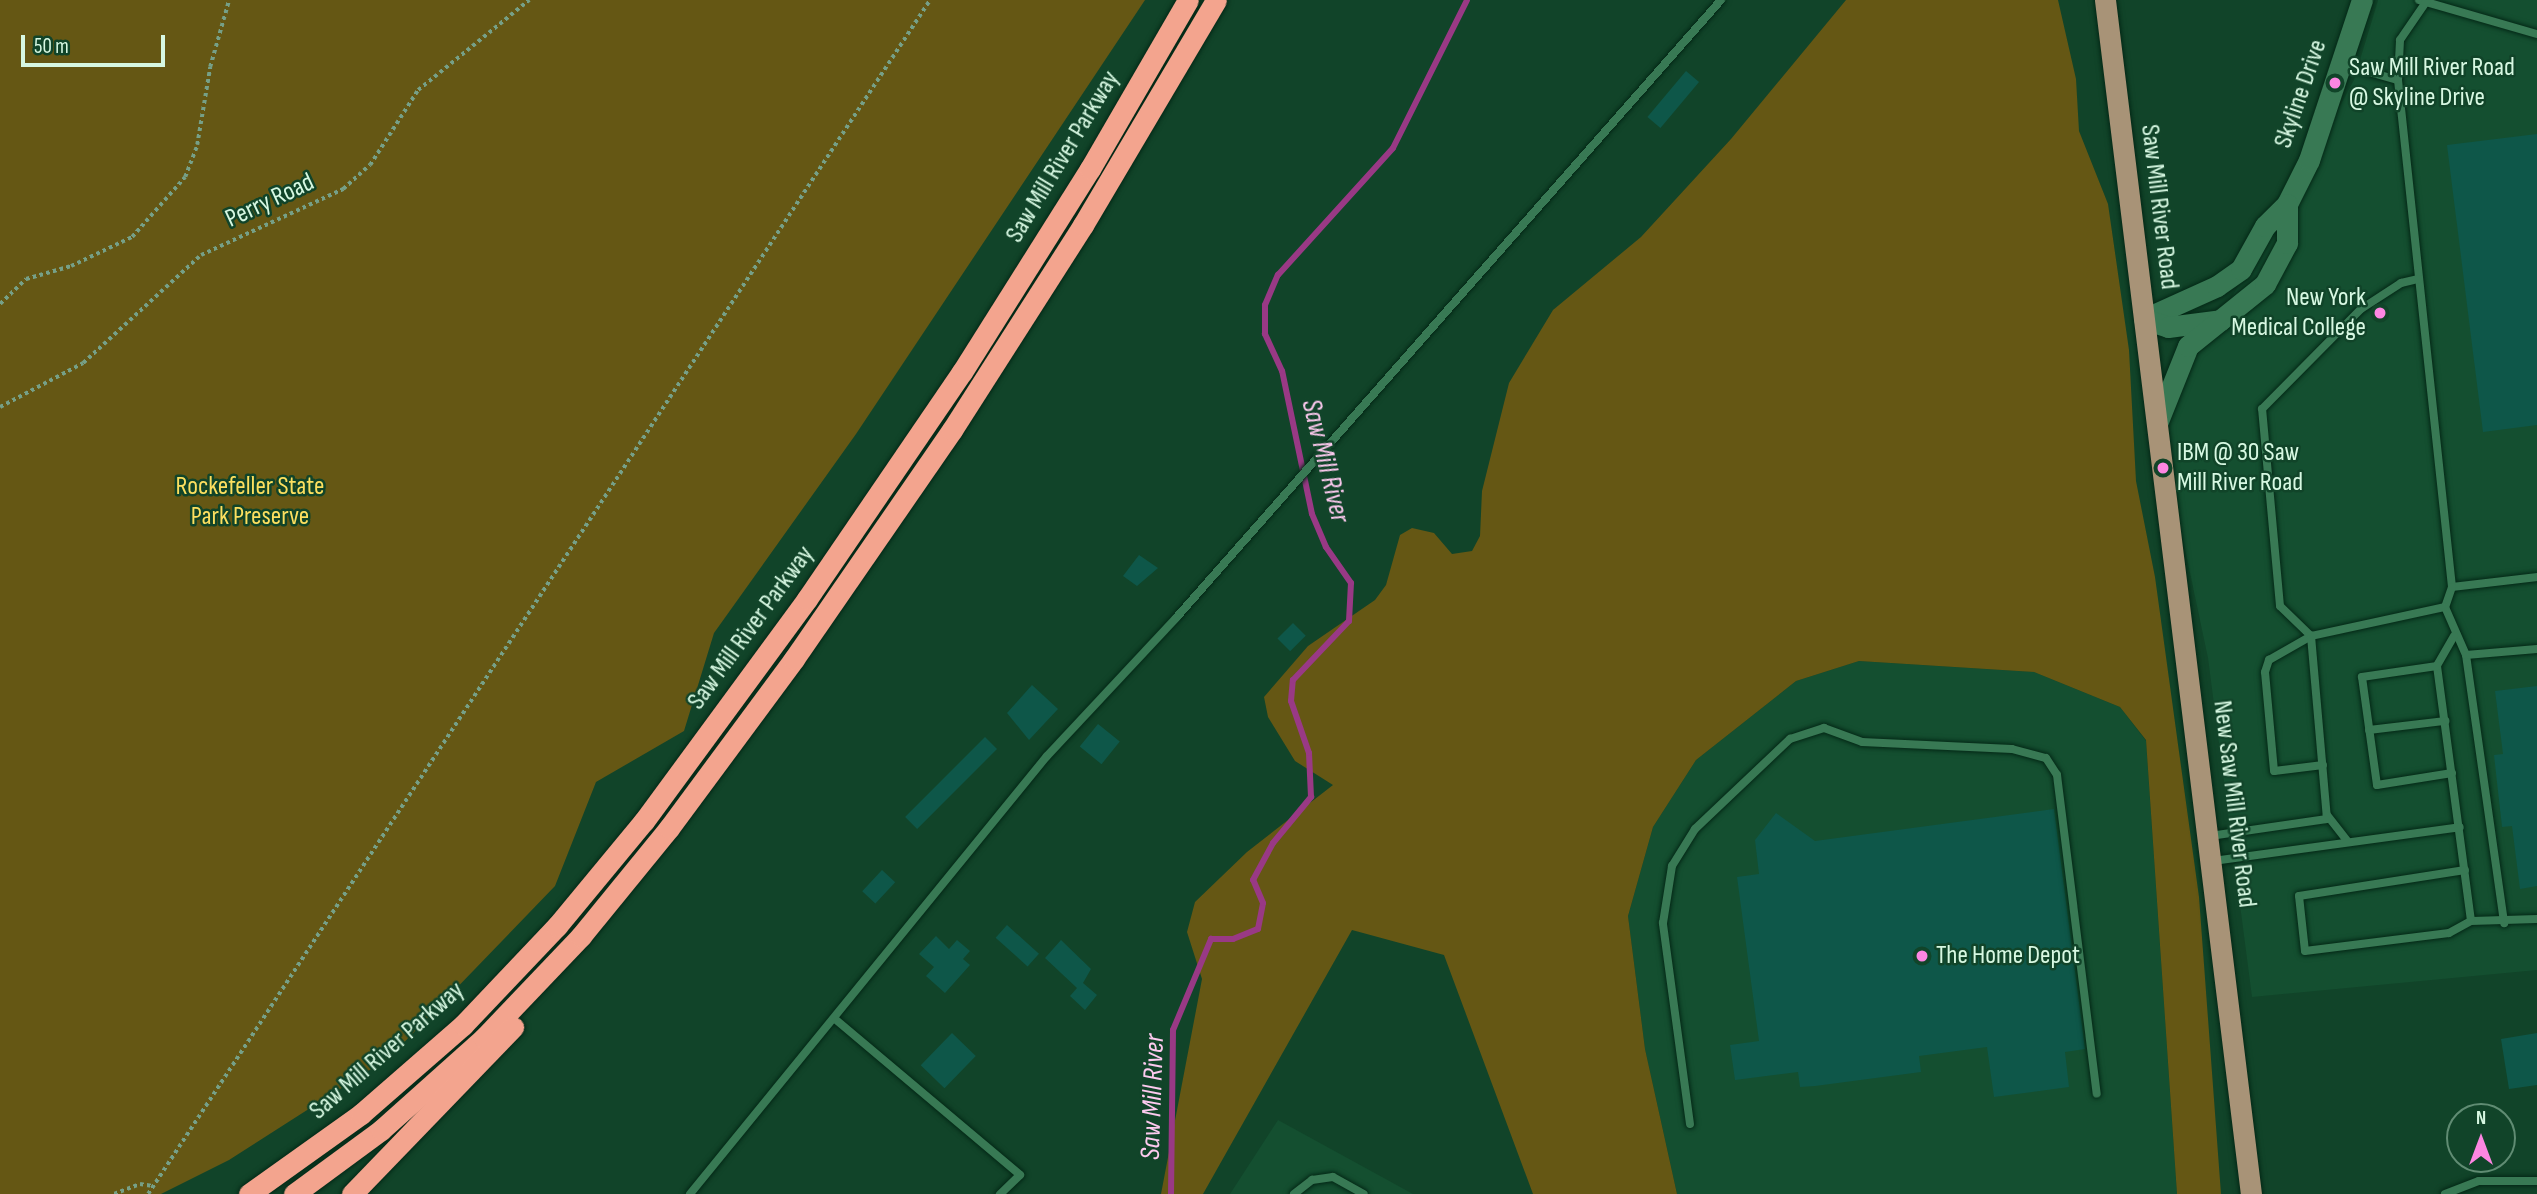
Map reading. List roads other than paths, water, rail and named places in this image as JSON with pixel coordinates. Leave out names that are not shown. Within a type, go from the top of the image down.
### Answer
[{"type":"highway","name":"Saw Mill River Parkway","points":[[249,1194],[362,1114],[463,1025],[557,926],[643,821],[791,621],[932,418],[1090,169],[1188,0]]},
{"type":"highway","name":"Saw Mill River Parkway","points":[[293,1194],[433,1085],[581,936],[744,727],[920,479],[1077,235],[1216,0]]},
{"type":"highway","points":[[352,1194],[500,1042],[581,936]]},
{"type":"main road","name":"Saw Mill River Road","points":[[2105,0],[2158,421]]},
{"type":"main road","name":"New Saw Mill River Road","points":[[2158,421],[2251,1194]]},
{"type":"street","name":"Skyline Drive","points":[[2144,318],[2217,286],[2241,269],[2265,226],[2287,204],[2309,160],[2362,0]]},
{"type":"street","name":"Skyline Drive","points":[[2158,421],[2188,346],[2265,284],[2287,243],[2287,204]]},
{"type":"street","points":[[2144,318],[2168,327],[2222,320]]},
{"type":"lane","points":[[690,1194],[835,1020],[1047,756],[1290,489],[1721,0]]},
{"type":"lane","points":[[2504,923],[2466,655],[2454,636],[2445,607],[2452,587],[2398,80],[2399,40],[2422,1],[2537,34]]},
{"type":"lane","points":[[2341,64],[2398,80]]},
{"type":"lane","points":[[2348,842],[2327,816],[2311,636],[2280,606],[2262,409],[2361,309],[2401,283],[2419,279]]},
{"type":"lane","points":[[2452,587],[2537,577]]},
{"type":"lane","points":[[2323,765],[2274,771],[2266,684],[2269,660],[2311,636],[2445,607]]},
{"type":"lane","points":[[2454,636],[2438,666],[2471,921]]},
{"type":"lane","points":[[2466,655],[2537,649]]},
{"type":"lane","points":[[2438,666],[2362,677],[2377,785],[2452,773]]},
{"type":"lane","points":[[2370,730],[2445,721]]},
{"type":"lane","points":[[1690,1124],[1663,923],[1672,866],[1695,829],[1790,739],[1824,728],[1862,742],[2012,749],[2046,758],[2057,775],[2097,1094]]},
{"type":"lane","points":[[2210,836],[2327,819],[2327,816]]},
{"type":"lane","points":[[2213,861],[2460,827]]},
{"type":"lane","points":[[2465,870],[2299,896],[2305,951],[2449,933],[2471,921],[2504,923],[2537,919]]},
{"type":"lane","points":[[835,1020],[1020,1175],[1000,1194]]},
{"type":"lane","points":[[1294,1194],[1312,1180],[1333,1177],[1364,1194]]},
{"type":"lane","points":[[2445,1194],[2479,1181],[2537,1181]]},
{"type":"waterway","name":"Saw Mill River","points":[[1171,1194],[1173,1030],[1211,939],[1233,939],[1258,929],[1263,903],[1253,880],[1273,843],[1311,797],[1309,753],[1291,701],[1293,680],[1349,621],[1351,583],[1326,547],[1312,514],[1282,371],[1265,334],[1265,305],[1278,275],[1393,148],[1467,0]]},
{"type":"place","name":"Saw Mill River Road @ Skyline Drive","points":[[2335,83]]},
{"type":"place","name":"New York Medical College","points":[[2380,313]]},
{"type":"place","name":"IBM @ 30 Saw Mill River Road","points":[[2163,468]]},
{"type":"place","name":"The Home Depot","points":[[1922,956]]},
{"type":"park label","name":"Rockefeller State Park Preserve","points":[[250,502]]}]
